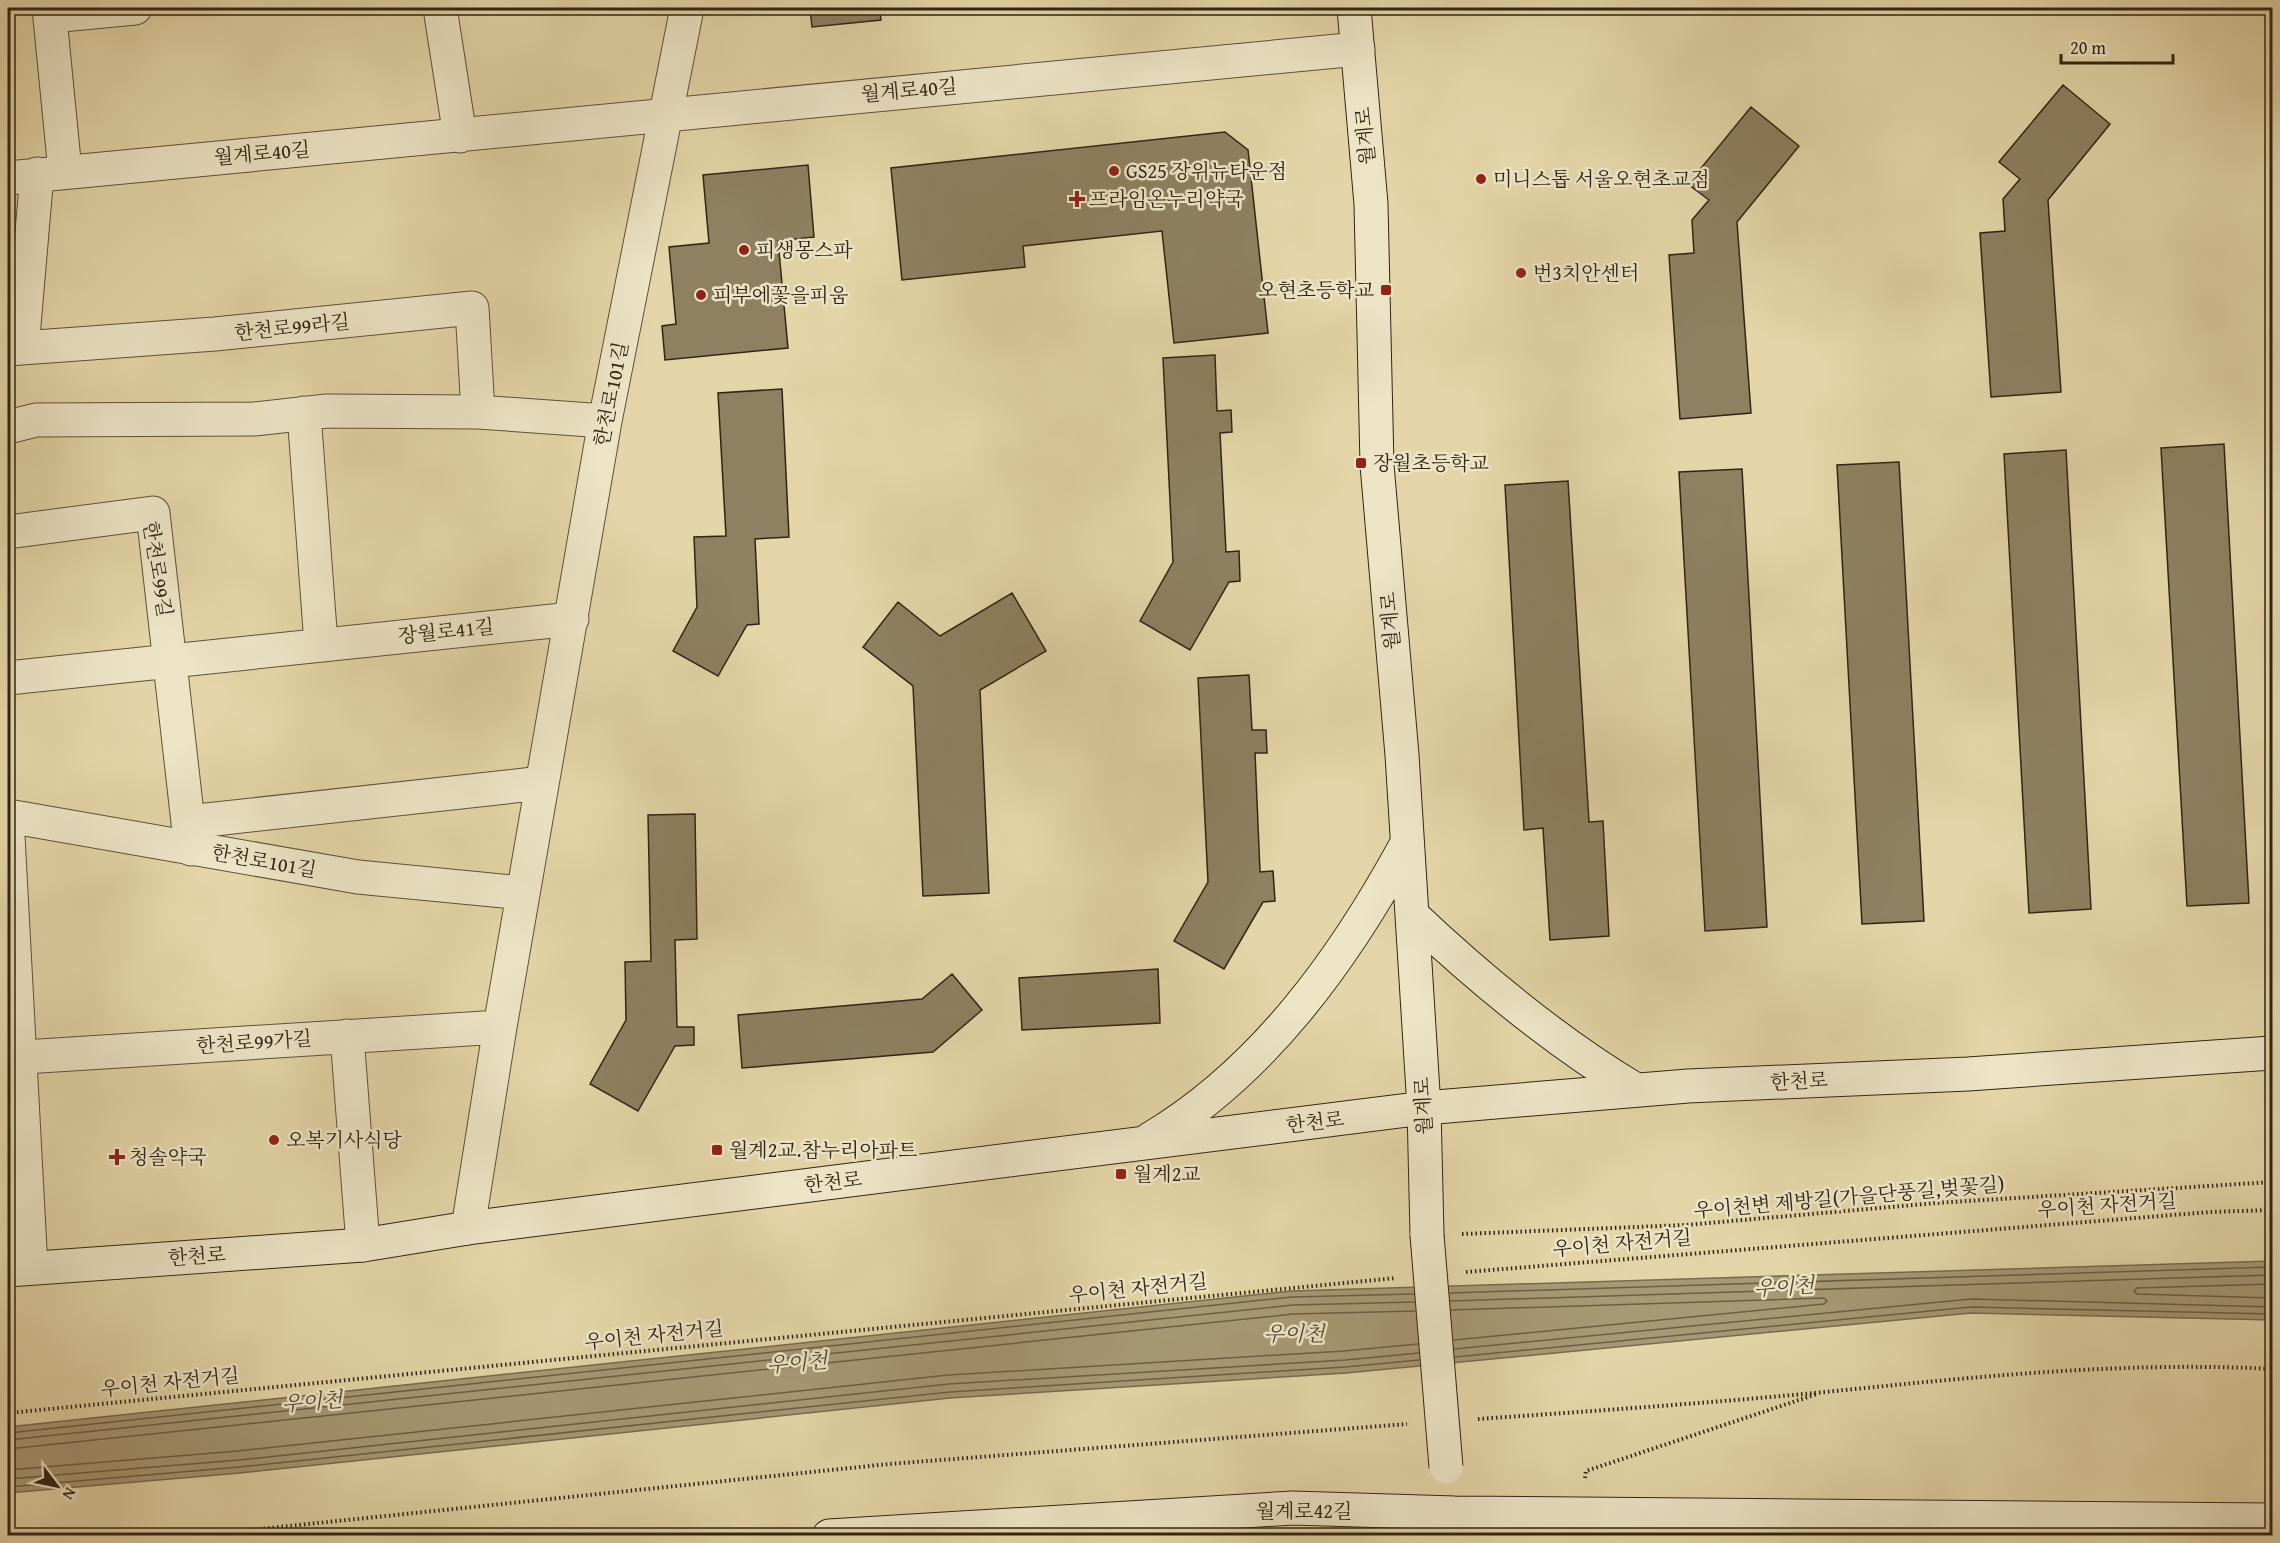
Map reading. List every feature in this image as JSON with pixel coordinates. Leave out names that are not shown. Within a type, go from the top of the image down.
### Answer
[{"type":"street","points":[[15,349],[36,174],[50,12],[135,8]]},
{"type":"street","points":[[440,8],[460,136]]},
{"type":"street","name":"한천로101길","points":[[468,1228],[500,1027],[605,420],[687,8]]},
{"type":"street","name":"월계로","points":[[1354,8],[1371,204],[1377,465],[1402,755],[1424,1108],[1427,1235],[1446,1467],[1456,1524]]},
{"type":"street","name":"월계로40길","points":[[36,174],[460,136],[666,114],[1358,49]]},
{"type":"street","name":"한천로99라길","points":[[15,349],[215,334],[472,308],[478,412]]},
{"type":"street","points":[[8,427],[36,420],[254,419],[327,411],[478,412],[605,420]]},
{"type":"street","points":[[304,413],[321,644]]},
{"type":"street","name":"한천로99길","points":[[8,532],[153,513],[171,659]]},
{"type":"street","name":"장월로41길","points":[[8,678],[171,659],[572,619]]},
{"type":"street","points":[[171,659],[189,836]]},
{"type":"street","name":"한천로101길","points":[[189,836],[542,783]]},
{"type":"street","name":"한천로101길","points":[[8,816],[189,836],[358,877],[523,893]]},
{"type":"street","name":"한천로","points":[[8,836],[19,1269],[363,1245],[468,1228],[1424,1108],[1636,1090],[1968,1074],[2272,1053]]},
{"type":"street","points":[[1143,1143],[1168,1129],[1244,1067],[1283,1027],[1338,957],[1406,845]]},
{"type":"street","points":[[1412,915],[1474,973],[1604,1071],[1636,1090]]},
{"type":"street","name":"한천로99가길","points":[[13,1058],[500,1027]]},
{"type":"street","points":[[347,1036],[363,1245]]},
{"type":"street","name":"월계로42길","points":[[830,1536],[932,1532],[1293,1508],[1456,1524],[1584,1515],[2272,1520]]},
{"type":"path","name":"우이천변 제방길(가을단풍길,벚꽃길)","points":[[1427,1235],[1686,1225],[1936,1203],[2272,1182]]},
{"type":"path","name":"우이천 자전거길","points":[[1459,1272],[2186,1214],[2272,1210]]},
{"type":"path","name":"우이천 자전거길","points":[[8,1413],[1400,1278]]},
{"type":"path","points":[[1466,1420],[1823,1392],[2025,1371],[2195,1365],[2272,1369]]},
{"type":"path","points":[[1584,1515],[1586,1471],[1823,1392]]},
{"type":"path","points":[[192,1536],[889,1464],[1419,1423]]},
{"type":"water","name":"우이천","points":[[2272,1261],[2272,1320],[1971,1313],[1346,1373],[950,1398],[240,1473],[8,1493],[8,1427],[1292,1291]]},
{"type":"building","points":[[810,8],[880,8],[881,20],[812,27]]},
{"type":"building","points":[[2063,85],[2110,124],[2048,200],[2061,392],[1991,397],[1980,233],[2005,231],[2003,199],[2020,179],[1999,162]]},
{"type":"building","points":[[1751,107],[1799,146],[1737,222],[1751,413],[1680,419],[1669,255],[1694,253],[1692,220],[1709,200],[1688,184]]},
{"type":"building","points":[[1225,132],[1248,150],[1268,333],[1174,343],[1162,231],[1023,246],[1025,267],[902,280],[891,168]]},
{"type":"building","points":[[808,165],[814,237],[778,241],[788,348],[665,360],[662,326],[676,324],[669,247],[709,243],[703,175]]},
{"type":"building","points":[[1215,355],[1217,411],[1231,410],[1232,432],[1220,433],[1226,552],[1239,551],[1240,581],[1229,582],[1190,650],[1140,621],[1173,562],[1163,358]]},
{"type":"building","points":[[782,389],[789,537],[755,539],[759,624],[747,625],[718,676],[673,651],[697,607],[694,537],[726,536],[718,393]]},
{"type":"building","points":[[2224,444],[2249,903],[2187,906],[2161,448]]},
{"type":"building","points":[[2066,450],[2091,909],[2029,913],[2004,454]]},
{"type":"building","points":[[1899,462],[1924,921],[1862,924],[1837,465]]},
{"type":"building","points":[[1742,469],[1767,927],[1705,931],[1679,472]]},
{"type":"building","points":[[1568,481],[1589,822],[1603,821],[1609,936],[1550,940],[1543,828],[1524,830],[1505,485]]},
{"type":"building","points":[[1012,593],[1046,651],[980,690],[989,893],[923,896],[913,686],[863,647],[898,602],[940,636]]},
{"type":"building","points":[[1249,675],[1252,730],[1266,730],[1267,753],[1255,753],[1260,872],[1273,871],[1275,901],[1263,902],[1224,969],[1174,941],[1208,882],[1198,678]]},
{"type":"building","points":[[695,814],[697,939],[675,940],[677,1027],[694,1027],[694,1045],[675,1046],[638,1111],[590,1084],[626,1020],[625,962],[651,961],[648,815]]},
{"type":"building","points":[[1158,969],[1160,1023],[1022,1030],[1019,978]]},
{"type":"building","points":[[952,974],[982,1010],[933,1052],[742,1068],[738,1015],[922,999]]},
{"type":"place","name":"GS25 장위뉴타운점","points":[[1114,171]]},
{"type":"place","name":"미니스톱 서울오현초교점","points":[[1481,179]]},
{"type":"place","name":"프라임온누리약국","points":[[1077,199]]},
{"type":"place","name":"피생몽스파","points":[[744,250]]},
{"type":"place","name":"번3치안센터","points":[[1521,273]]},
{"type":"place","name":"오현초등학교","points":[[1386,290]]},
{"type":"place","name":"피부에꽃을피움","points":[[701,295]]},
{"type":"place","name":"장월초등학교","points":[[1361,463]]},
{"type":"place","name":"오복기사식당","points":[[274,1140]]},
{"type":"place","name":"월계2교.참누리아파트","points":[[717,1150]]},
{"type":"place","name":"청솔약국","points":[[117,1157]]},
{"type":"place","name":"월계2교","points":[[1121,1174]]}]
